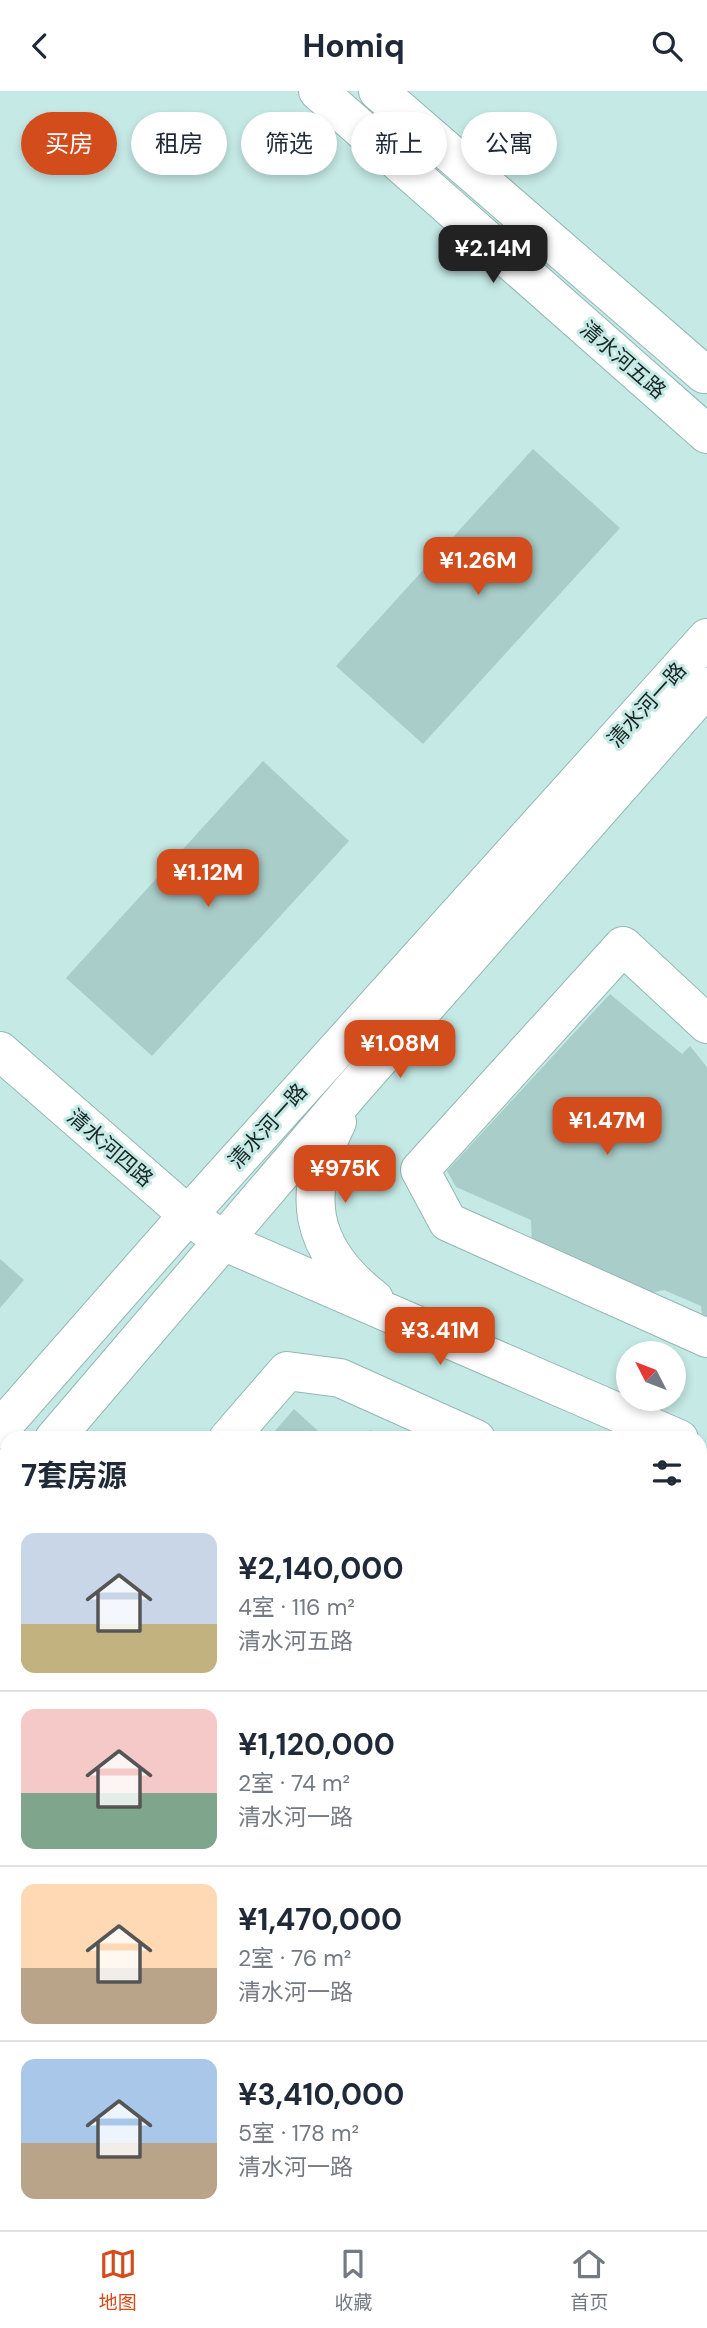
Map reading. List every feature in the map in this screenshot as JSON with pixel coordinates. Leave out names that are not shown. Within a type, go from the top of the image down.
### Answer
[{"type":"street","name":"清水河五路","points":[[318,91],[707,434]]},
{"type":"street","points":[[378,91],[704,374]]},
{"type":"street","name":"清水河一路","points":[[0,1429],[188,1215],[707,638]]},
{"type":"street","name":"清水河一路","points":[[61,1431],[353,1089],[707,687]]},
{"type":"street","points":[[707,1024],[623,946],[420,1170],[448,1221],[666,1338],[707,1338]]},
{"type":"street","name":"清水河四路","points":[[0,1051],[188,1215],[223,1241],[661,1431]]},
{"type":"street","points":[[353,1089],[319,1164],[313,1198],[322,1241],[361,1289],[392,1314]]},
{"type":"street","points":[[235,1431],[287,1371],[340,1378],[458,1431]]},
{"type":"building","points":[[533,449],[620,528],[423,744],[336,666]]},
{"type":"building","points":[[263,761],[349,841],[152,1056],[66,978]]},
{"type":"building","points":[[610,994],[682,1054],[690,1046],[707,1067],[707,1318],[702,1314],[701,1306],[664,1290],[646,1294],[532,1245],[531,1220],[456,1187],[447,1171]]},
{"type":"building","points":[[0,1259],[24,1280],[0,1308]]},
{"type":"building","points":[[294,1409],[318,1431],[275,1431]]}]
